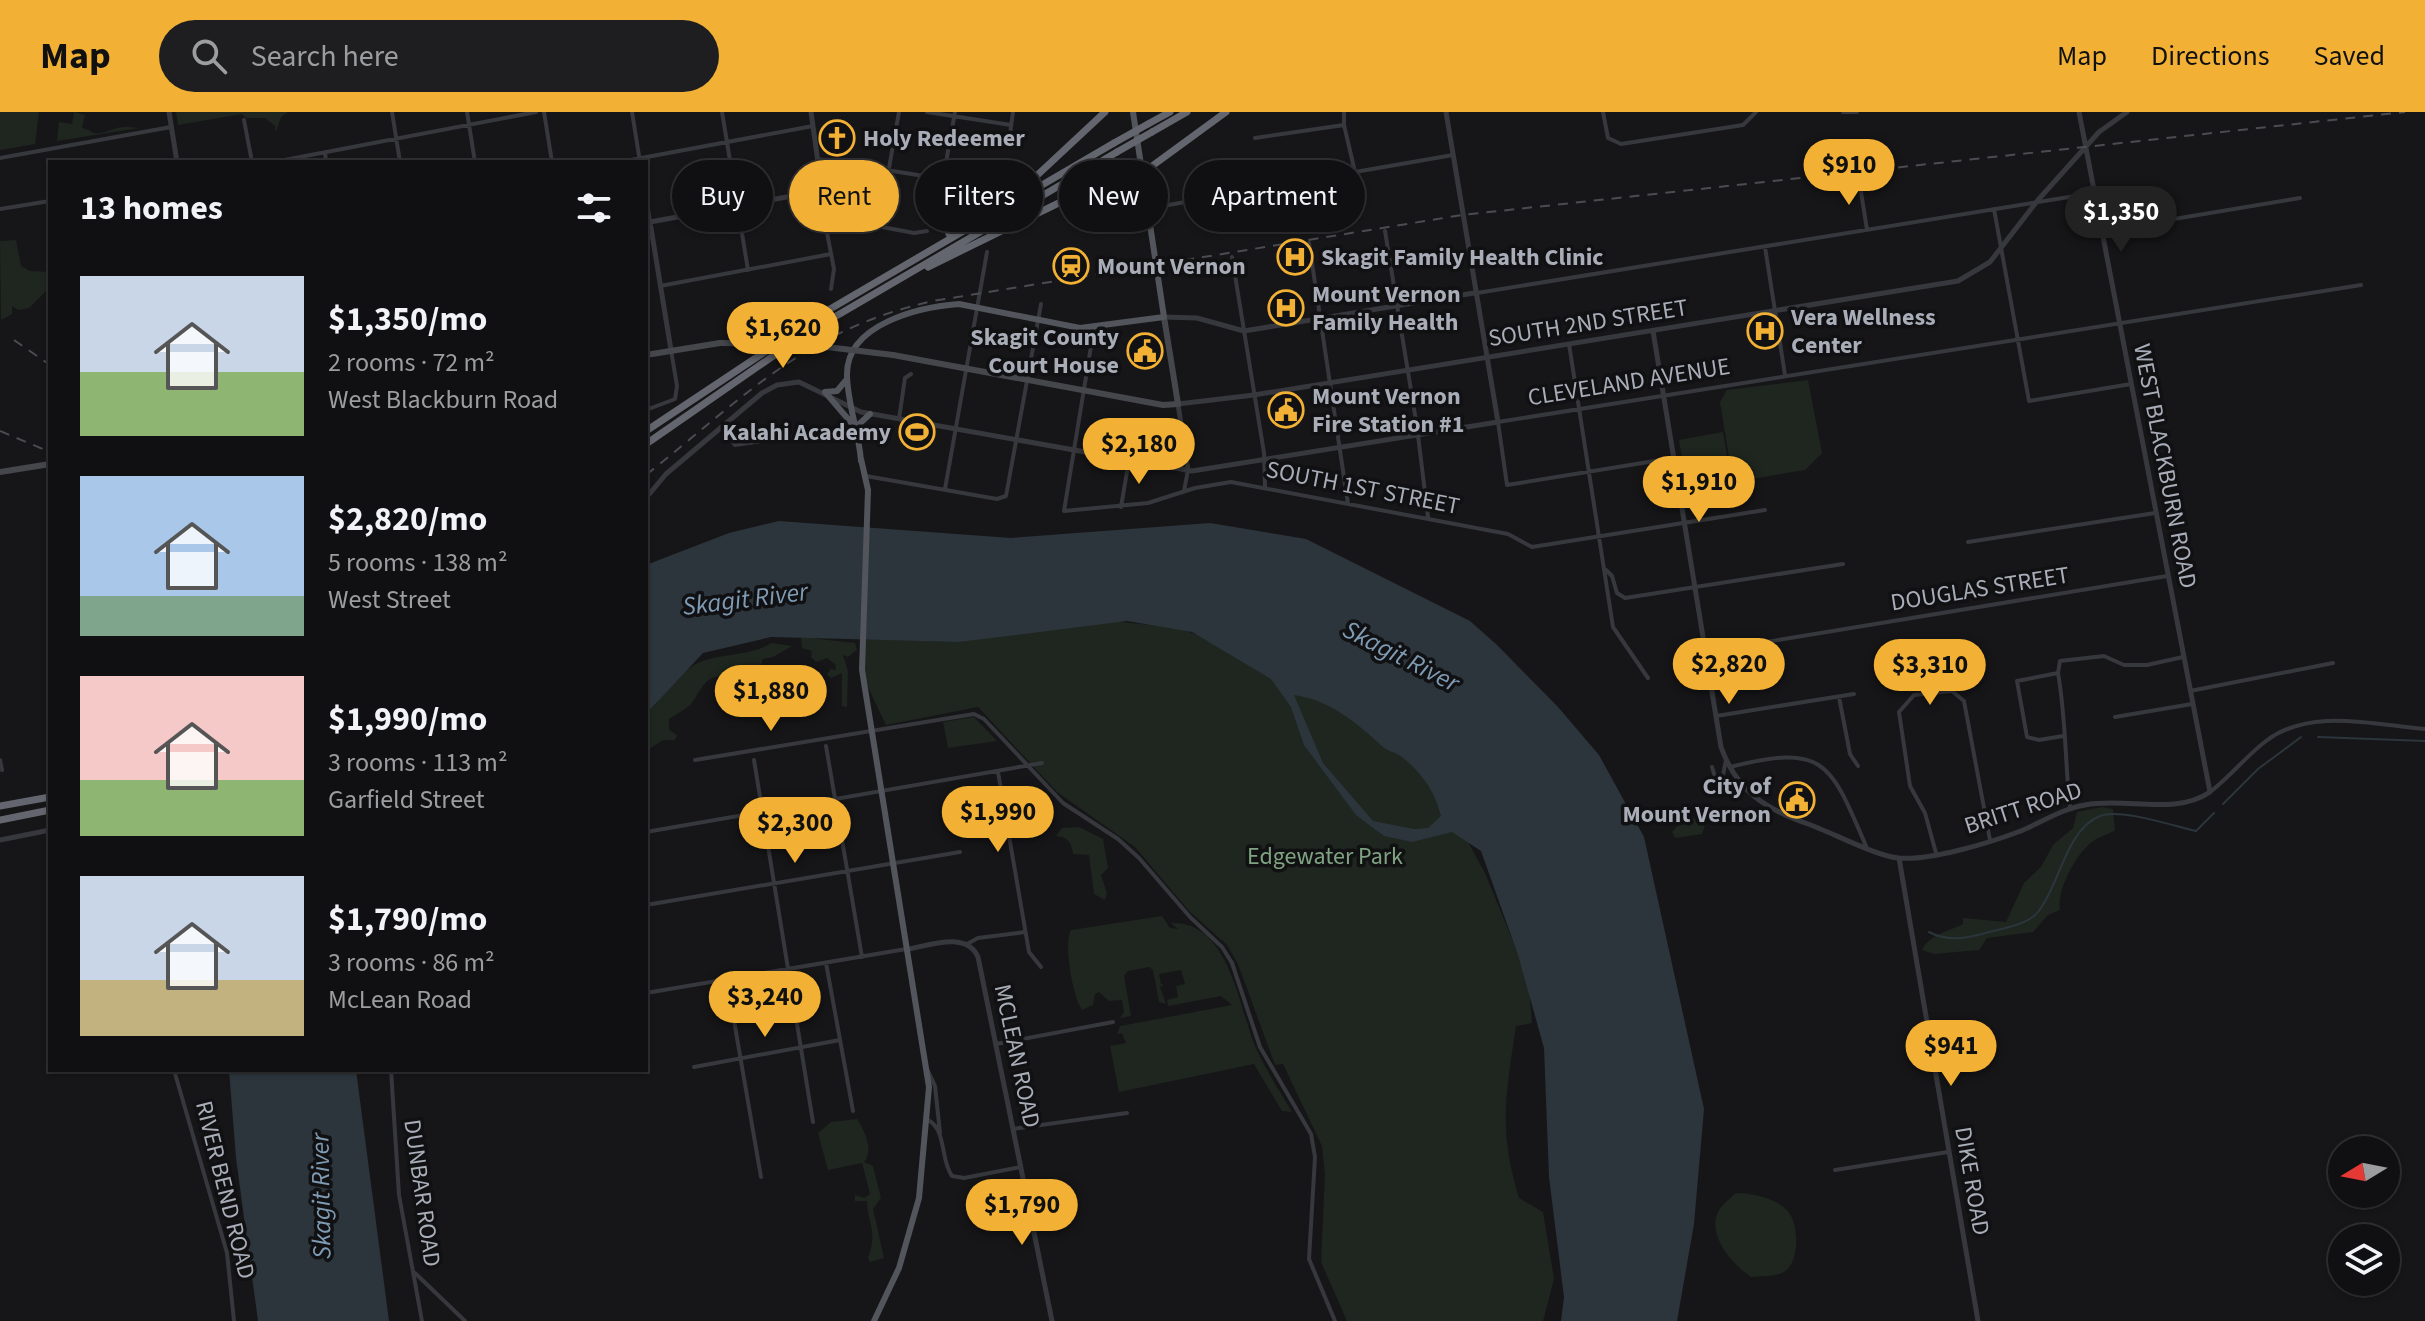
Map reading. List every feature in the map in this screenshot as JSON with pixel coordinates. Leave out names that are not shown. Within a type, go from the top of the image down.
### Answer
[{"type":"highway","points":[[825,312],[1031,181],[1105,112]]},
{"type":"highway","points":[[648,443],[767,358],[1117,152],[1170,112]]},
{"type":"highway","points":[[648,430],[727,374],[825,312],[1114,143],[1187,112]]},
{"type":"highway","points":[[1159,160],[1226,112]]},
{"type":"highway","points":[[904,276],[1059,205]]},
{"type":"highway","points":[[0,806],[48,797]]},
{"type":"highway","points":[[0,818],[48,808]]},
{"type":"main road","points":[[1132,116],[1139,160]]},
{"type":"main road","points":[[1150,232],[1178,404]]},
{"type":"main road","points":[[867,499],[847,379],[853,349],[871,330],[940,306],[978,308],[1094,328],[1164,317]]},
{"type":"main road","name":"SOUTH 2ND STREET","points":[[648,355],[720,343],[802,344],[893,355],[1163,405],[1178,404]]},
{"type":"main road","points":[[825,392],[837,391],[847,379]]},
{"type":"main road","points":[[825,392],[856,427]]},
{"type":"main road","points":[[856,427],[870,414]]},
{"type":"main road","points":[[861,459],[866,476],[867,499],[862,670],[927,1068],[928,1120],[923,1176],[913,1226],[874,1321]]},
{"type":"main road","points":[[0,472],[48,464]]},
{"type":"street","points":[[169,112],[177,160]]},
{"type":"street","points":[[392,112],[400,160]]},
{"type":"street","points":[[467,112],[475,160]]},
{"type":"street","points":[[284,160],[536,112]]},
{"type":"street","points":[[544,112],[552,160]]},
{"type":"street","points":[[632,112],[640,160],[813,126]]},
{"type":"street","points":[[722,112],[730,160]]},
{"type":"street","points":[[811,112],[817,159],[825,160]]},
{"type":"street","points":[[890,160],[899,112]]},
{"type":"street","points":[[927,112],[1011,125]]},
{"type":"street","points":[[1010,134],[1013,112]]},
{"type":"street","points":[[1344,112],[1355,172],[1453,155]]},
{"type":"street","points":[[1446,112],[1507,485],[1673,458]]},
{"type":"street","points":[[1603,112],[1608,138],[1621,144],[1743,125],[1756,112]]},
{"type":"street","points":[[1843,113],[1857,112]]},
{"type":"street","name":"WEST BLACKBURN ROAD","points":[[2079,112],[2210,792]]},
{"type":"street","name":"SOUTH 2ND STREET","points":[[1178,404],[1254,395],[1958,281],[1976,273],[2003,248],[2038,200],[2116,114],[2127,112]]},
{"type":"street","points":[[899,170],[943,179],[955,114]]},
{"type":"street","points":[[244,120],[252,160]]},
{"type":"street","points":[[1255,138],[1344,125]]},
{"type":"street","points":[[0,158],[171,127]]},
{"type":"street","points":[[325,152],[326,160]]},
{"type":"street","points":[[1859,179],[1867,230]]},
{"type":"street","points":[[1164,317],[1197,318],[1244,331],[2094,193]]},
{"type":"street","points":[[2102,231],[2300,198]]},
{"type":"street","points":[[0,209],[48,201]]},
{"type":"street","points":[[1994,209],[2029,401],[2131,384]]},
{"type":"street","points":[[648,409],[675,399],[677,386],[648,223],[672,218]]},
{"type":"street","points":[[899,230],[920,232]]},
{"type":"street","points":[[1385,231],[1418,435],[1428,518]]},
{"type":"street","points":[[742,232],[748,270]]},
{"type":"street","points":[[827,232],[834,269],[831,289]]},
{"type":"street","points":[[1309,243],[1348,504]]},
{"type":"street","points":[[1765,246],[1785,375]]},
{"type":"street","points":[[945,489],[987,252]]},
{"type":"street","points":[[660,286],[831,254]]},
{"type":"street","points":[[1232,257],[1264,459],[1265,488]]},
{"type":"street","name":"CLEVELAND AVENUE","points":[[1188,470],[2361,285]]},
{"type":"street","points":[[866,476],[1004,497],[1041,304]]},
{"type":"street","points":[[1073,450],[1094,328]]},
{"type":"street","name":"BRITT ROAD","points":[[1653,331],[1705,652],[1726,760],[1752,797],[1774,812],[1899,858],[1936,853],[2018,832],[2070,808],[2107,801],[2173,804],[2200,798],[2265,741],[2296,726],[2324,720],[2425,729]]},
{"type":"street","points":[[1569,344],[1613,627],[1648,678]]},
{"type":"street","points":[[899,419],[905,382],[911,374]]},
{"type":"street","points":[[648,496],[666,474],[721,427],[777,385],[799,382],[825,392],[852,409],[870,414],[1188,470]]},
{"type":"street","points":[[1178,404],[1188,470],[1184,491]]},
{"type":"street","points":[[721,427],[735,445],[842,429]]},
{"type":"street","name":"SOUTH 1ST STREET","points":[[1073,450],[1063,509],[1091,511],[1121,507],[1231,482],[1508,534],[1532,547],[1601,537]]},
{"type":"street","points":[[1121,507],[1129,460]]},
{"type":"street","points":[[1601,537],[1765,510]]},
{"type":"street","points":[[1968,542],[2155,513]]},
{"type":"street","points":[[1605,570],[1612,576],[1617,593],[1625,598],[1843,564]]},
{"type":"street","name":"DOUGLAS STREET","points":[[1705,652],[2167,576]]},
{"type":"street","points":[[2070,808],[2063,736],[2066,718],[2058,673],[2060,661],[2104,656],[2124,665],[2147,665],[2183,657]]},
{"type":"street","points":[[2189,691],[2333,663]]},
{"type":"street","points":[[2058,673],[2017,681],[2027,737],[2039,740],[2063,736]]},
{"type":"street","points":[[1936,853],[1925,813],[1910,786],[1898,721],[1903,704],[1914,695],[1952,691],[1964,701],[1990,840]]},
{"type":"street","points":[[1716,716],[1854,694]]},
{"type":"street","points":[[1839,697],[1850,754],[1858,766]]},
{"type":"street","points":[[2115,717],[2192,704]]},
{"type":"street","points":[[695,760],[974,714],[984,719],[1063,803],[1118,839],[1139,858],[1190,917],[1222,947],[1232,963],[1260,1047],[1311,1134],[1315,1157],[1309,1259],[1315,1280],[1335,1321]]},
{"type":"street","points":[[826,746],[862,957]]},
{"type":"street","points":[[1730,767],[1776,755],[1801,756],[1827,771],[1840,787],[1866,846]]},
{"type":"street","points":[[0,760],[2,770]]},
{"type":"street","points":[[754,760],[813,1122]]},
{"type":"street","points":[[1712,767],[1718,787],[1726,760]]},
{"type":"street","points":[[648,832],[836,802],[1042,763]]},
{"type":"street","points":[[998,772],[1025,932],[1031,958],[1041,967]]},
{"type":"street","points":[[0,840],[48,830]]},
{"type":"street","points":[[648,905],[960,852]]},
{"type":"street","name":"DIKE ROAD","points":[[1899,858],[1978,1321]]},
{"type":"street","points":[[648,993],[948,942],[967,944],[978,938],[1025,932]]},
{"type":"street","name":"MCLEAN ROAD","points":[[967,944],[978,957],[1052,1321]]},
{"type":"street","points":[[826,963],[853,1111]]},
{"type":"street","points":[[727,980],[761,1177]]},
{"type":"street","points":[[996,1044],[1113,1022]]},
{"type":"street","points":[[694,1067],[840,1040]]},
{"type":"street","points":[[927,1068],[935,1086],[947,1168],[957,1178],[1021,1167]]},
{"type":"street","name":"RIVER BEND ROAD","points":[[175,1072],[227,1253],[234,1321]]},
{"type":"street","name":"DUNBAR ROAD","points":[[391,1072],[399,1195],[422,1321]]},
{"type":"street","points":[[1013,1129],[1127,1113]]},
{"type":"street","points":[[928,1120],[940,1135]]},
{"type":"street","points":[[1835,1170],[1948,1152]]},
{"type":"street","points":[[414,1273],[465,1321]]},
{"type":"green space","points":[[0,112],[39,112],[35,144],[0,150]]},
{"type":"green space","points":[[74,112],[85,115],[82,128],[95,133],[121,127],[139,128],[57,141],[59,122],[72,124]]},
{"type":"green space","points":[[176,112],[288,112],[281,117],[276,132],[275,126],[265,118],[246,118],[242,114],[178,125]]},
{"type":"green space","points":[[16,240],[21,266],[30,271],[48,272],[48,289],[29,308],[18,310],[12,306],[12,314],[1,320],[0,241]]},
{"type":"green space","points":[[1808,380],[1822,453],[1805,470],[1733,482],[1720,402],[1727,390]]},
{"type":"green space","points":[[1723,432],[1731,479],[1687,487],[1679,440]]},
{"type":"green space","name":"Edgewater Park","points":[[1102,620],[1179,628],[1282,668],[1431,774],[1485,873],[1529,987],[1532,1023],[1516,1026],[1507,1092],[1506,1132],[1519,1198],[1543,1212],[1554,1279],[1543,1321],[1347,1321],[1321,1262],[1325,1174],[1322,1146],[1283,1064],[1275,1065],[1238,964],[1227,945],[1189,911],[1135,847],[1057,792],[978,707],[886,725],[863,677],[861,639],[959,642]]},
{"type":"green space","points":[[801,637],[855,643],[857,650],[848,657],[843,655],[848,671],[847,707],[842,706],[842,673],[831,678],[827,674],[831,669],[836,670],[835,664],[827,658],[816,662],[811,657],[812,651],[802,648]]},
{"type":"green space","points":[[771,643],[792,646],[763,659],[760,667],[740,668],[728,677],[709,680],[691,704],[669,719],[669,730],[677,735],[675,740],[663,740],[648,750],[648,712],[684,672],[700,662]]},
{"type":"green space","points":[[974,717],[997,741],[948,748],[943,722]]},
{"type":"green space","points":[[989,798],[997,815],[986,818],[985,831],[951,820],[955,813],[967,809],[965,801],[982,802]]},
{"type":"green space","points":[[2102,807],[2113,809],[2115,830],[2095,840],[2080,855],[2064,883],[2060,910],[2048,915],[2033,932],[1987,938],[1979,950],[1934,954],[1922,950],[1934,937],[1963,924],[1963,918],[2006,922],[2024,883],[2041,867],[2053,845],[2073,828],[2077,812]]},
{"type":"green space","points":[[1694,818],[1700,818],[1705,825],[1702,834],[1675,838],[1672,832]]},
{"type":"green space","points":[[1079,827],[1103,839],[1108,868],[1101,875],[1107,893],[1105,900],[1094,894],[1089,855],[1073,854],[1068,841],[1056,836],[1062,828]]},
{"type":"green space","points":[[1162,916],[1170,928],[1178,929],[1171,923],[1191,926],[1206,935],[1219,950],[1236,988],[1255,1046],[1292,1112],[1282,1111],[1254,1064],[1119,1092],[1110,1046],[1126,1043],[1122,1033],[1117,1034],[1120,1026],[1232,1005],[1221,996],[1168,1006],[1167,1000],[1178,997],[1176,986],[1185,984],[1181,970],[1159,974],[1166,1004],[1159,1002],[1153,970],[1149,967],[1128,971],[1124,976],[1131,1016],[1120,1018],[1124,1012],[1122,1000],[1109,1001],[1099,992],[1095,994],[1093,1005],[1082,1010],[1070,970],[1068,947],[1071,930]]},
{"type":"green space","points":[[857,1119],[868,1147],[864,1162],[873,1166],[881,1198],[873,1209],[884,1258],[870,1262],[872,1234],[867,1201],[855,1201],[855,1195],[864,1198],[870,1194],[862,1163],[828,1170],[818,1133],[831,1122]]},
{"type":"green space","points":[[1736,1193],[1774,1201],[1791,1216],[1796,1247],[1792,1263],[1782,1273],[1751,1277],[1724,1249],[1716,1231],[1716,1221],[1719,1209]]},
{"type":"water","name":"Skagit River","points":[[779,521],[1011,538],[1210,523],[1306,539],[1470,621],[1558,707],[1599,755],[1644,837],[1704,1109],[1694,1224],[1677,1321],[1561,1321],[1564,1297],[1549,1177],[1544,1048],[1518,955],[1481,851],[1452,832],[1412,842],[1384,836],[1356,815],[1304,745],[1291,707],[1271,679],[1192,632],[1127,621],[959,642],[771,637],[703,653],[648,712],[648,564],[729,533]],"holes":[[[1294,695],[1319,702],[1342,714],[1383,747],[1407,761],[1431,790],[1441,816],[1428,828],[1414,829],[1373,821],[1323,763]]]},
{"type":"water","name":"Skagit River","points":[[229,1072],[356,1072],[389,1321],[258,1321],[236,1158]]},
{"type":"waterway","points":[[2223,804],[2258,769],[2301,737]]},
{"type":"waterway","points":[[2318,737],[2425,741]]},
{"type":"waterway","points":[[1929,932],[1948,938],[1968,937],[2012,926],[2033,917],[2045,901],[2071,845],[2088,823],[2100,816],[2134,816],[2196,831],[2214,813]]},
{"type":"railway","points":[[648,473],[746,393],[812,348],[888,313],[933,301],[1462,215],[2405,112]]},
{"type":"railway","points":[[14,340],[48,364]]},
{"type":"railway","points":[[0,431],[48,451]]},
{"type":"place","name":"Holy Redeemer","points":[[837,138]]},
{"type":"place","name":"Skagit Family Health Clinic","points":[[1295,257]]},
{"type":"place","name":"Mount Vernon","points":[[1071,266]]},
{"type":"place","name":"Mount Vernon Family Health","points":[[1286,308]]},
{"type":"place","name":"Vera Wellness Center","points":[[1765,331]]},
{"type":"place","name":"Skagit County Court House","points":[[1145,351]]},
{"type":"place","name":"Mount Vernon Fire Station #1","points":[[1286,410]]},
{"type":"place","name":"Kalahi Academy","points":[[917,432]]},
{"type":"place","name":"City of Mount Vernon","points":[[1797,800]]}]
